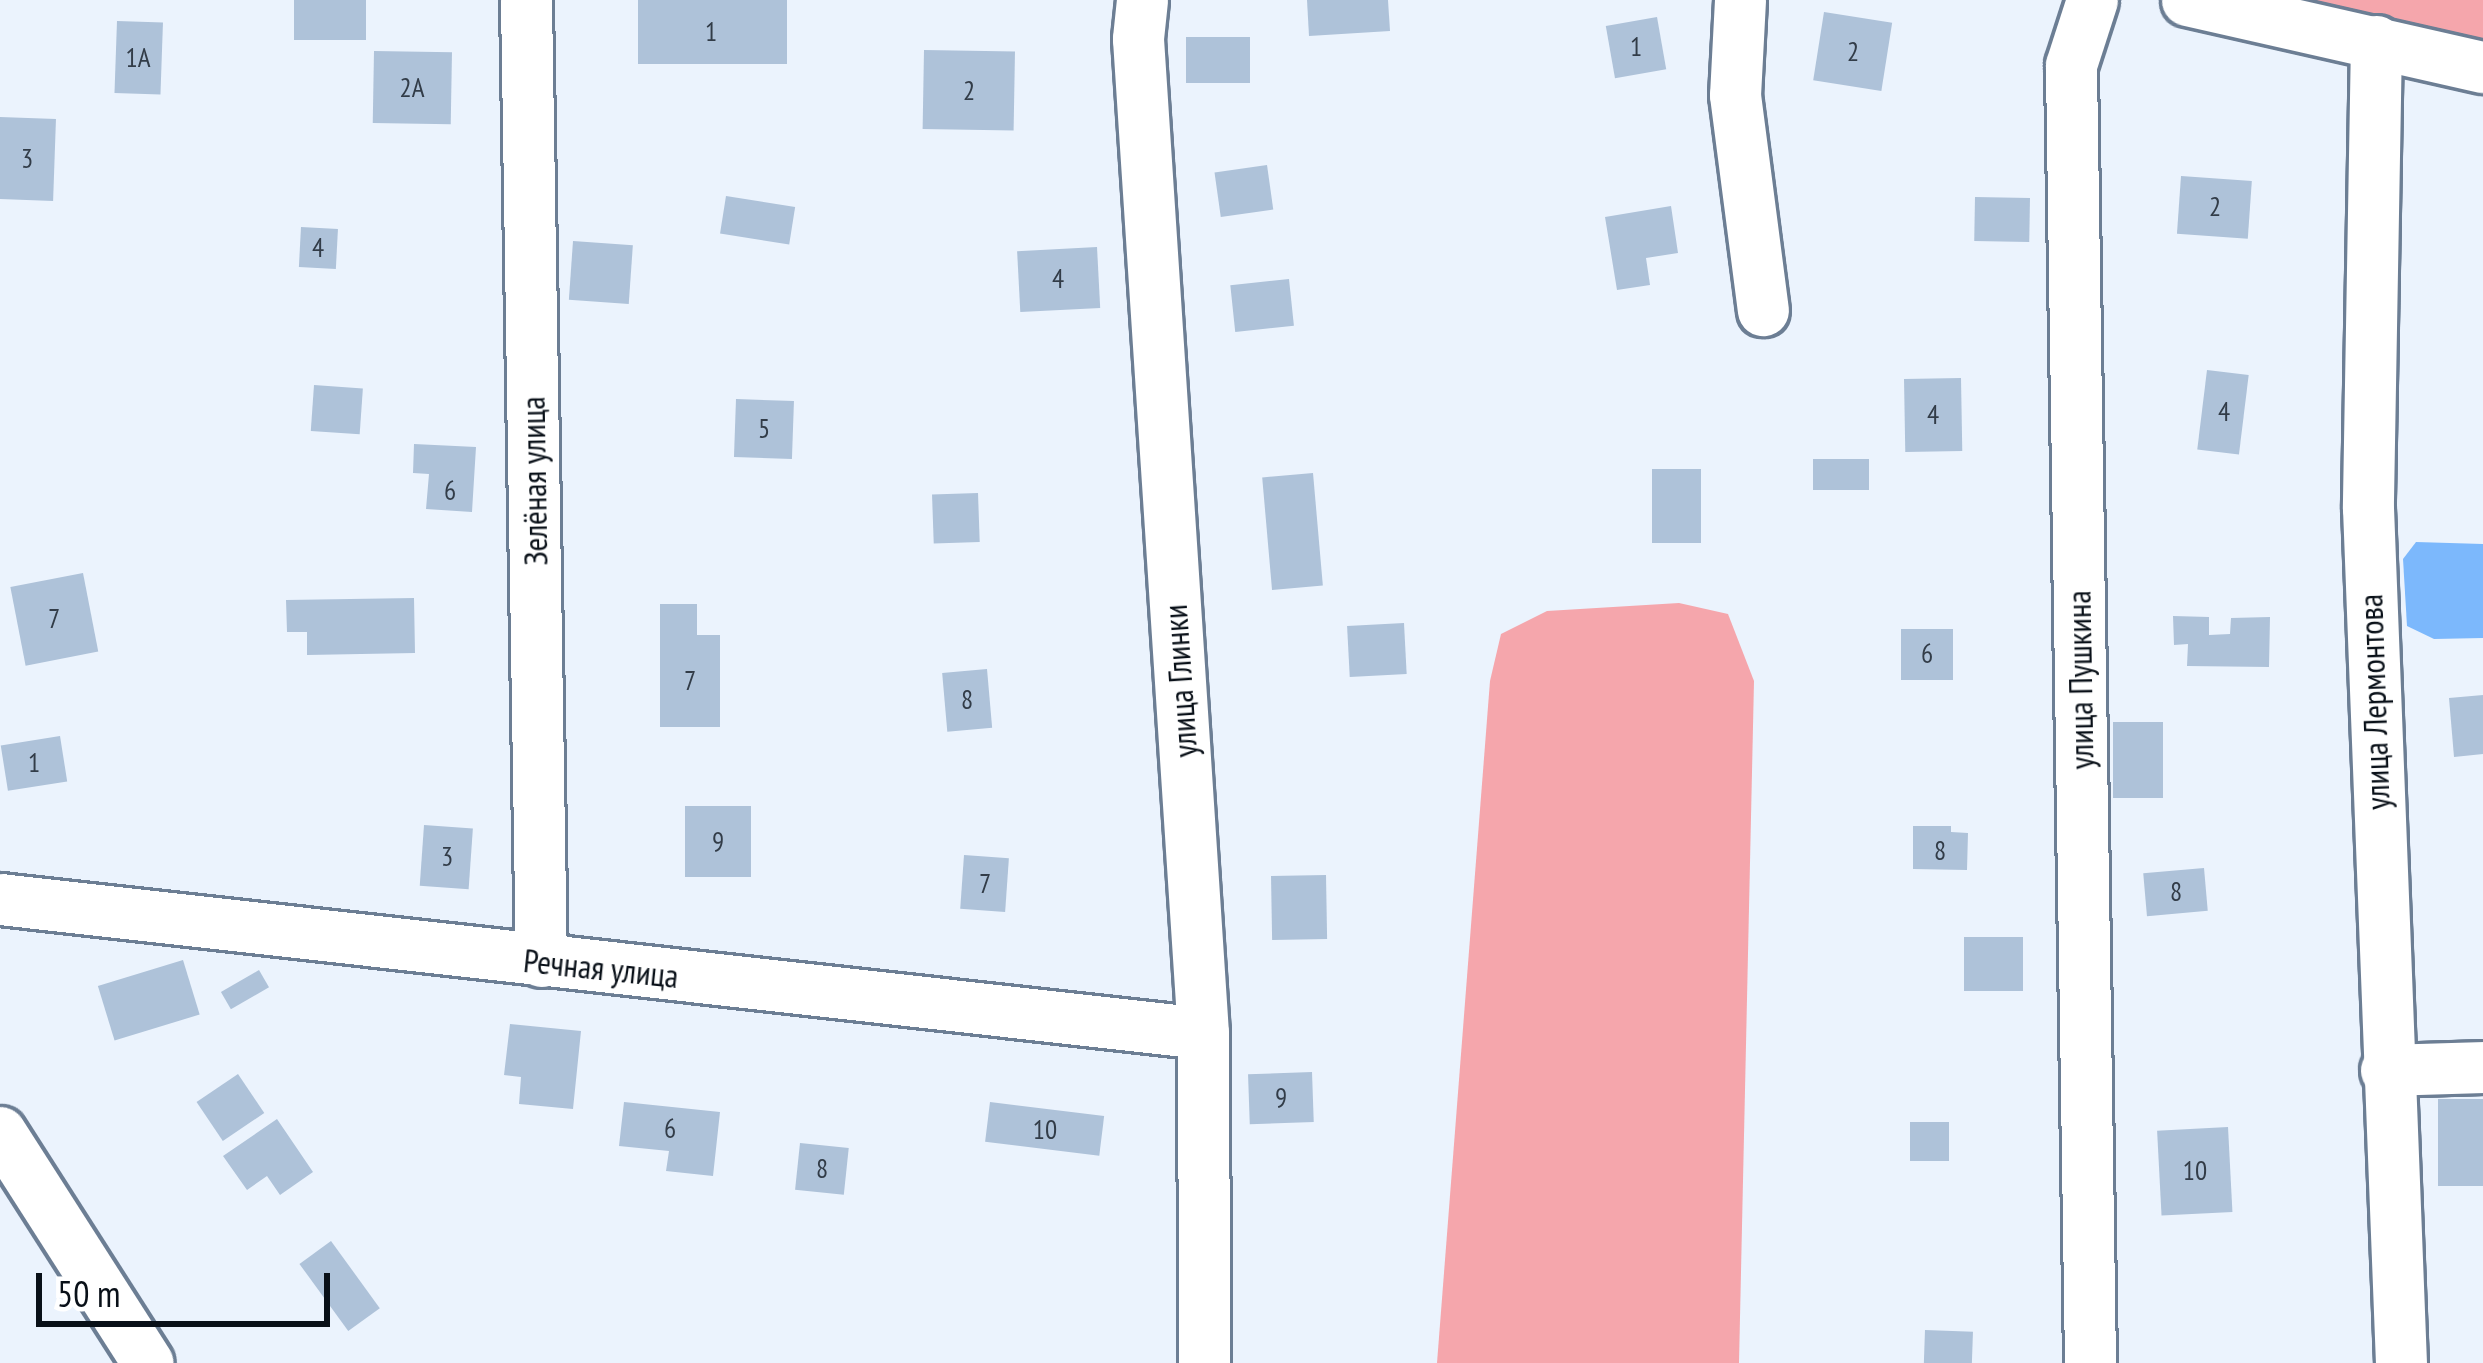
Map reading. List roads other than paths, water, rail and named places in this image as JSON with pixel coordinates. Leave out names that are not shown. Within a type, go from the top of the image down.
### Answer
[{"type":"street","name":"Зелёная улица","points":[[526,0],[541,961]]},
{"type":"street","name":"улица Глинки","points":[[1142,0],[1138,40],[1203,1034],[1204,1363]]},
{"type":"street","points":[[1740,0],[1735,95],[1763,310]]},
{"type":"street","name":"улица Пушкина","points":[[2090,1363],[2071,65],[2092,0]]},
{"type":"street","points":[[2187,0],[2483,67]]},
{"type":"street","name":"улица Лермонтова","points":[[2376,41],[2368,508],[2386,1070],[2401,1363]]},
{"type":"street","name":"Речная улица","points":[[0,899],[1203,1034]]},
{"type":"street","points":[[2386,1070],[2483,1066]]},
{"type":"street","points":[[0,1132],[148,1363]]},
{"type":"water","points":[[2416,542],[2483,544],[2483,638],[2434,639],[2407,626],[2403,559]]}]
